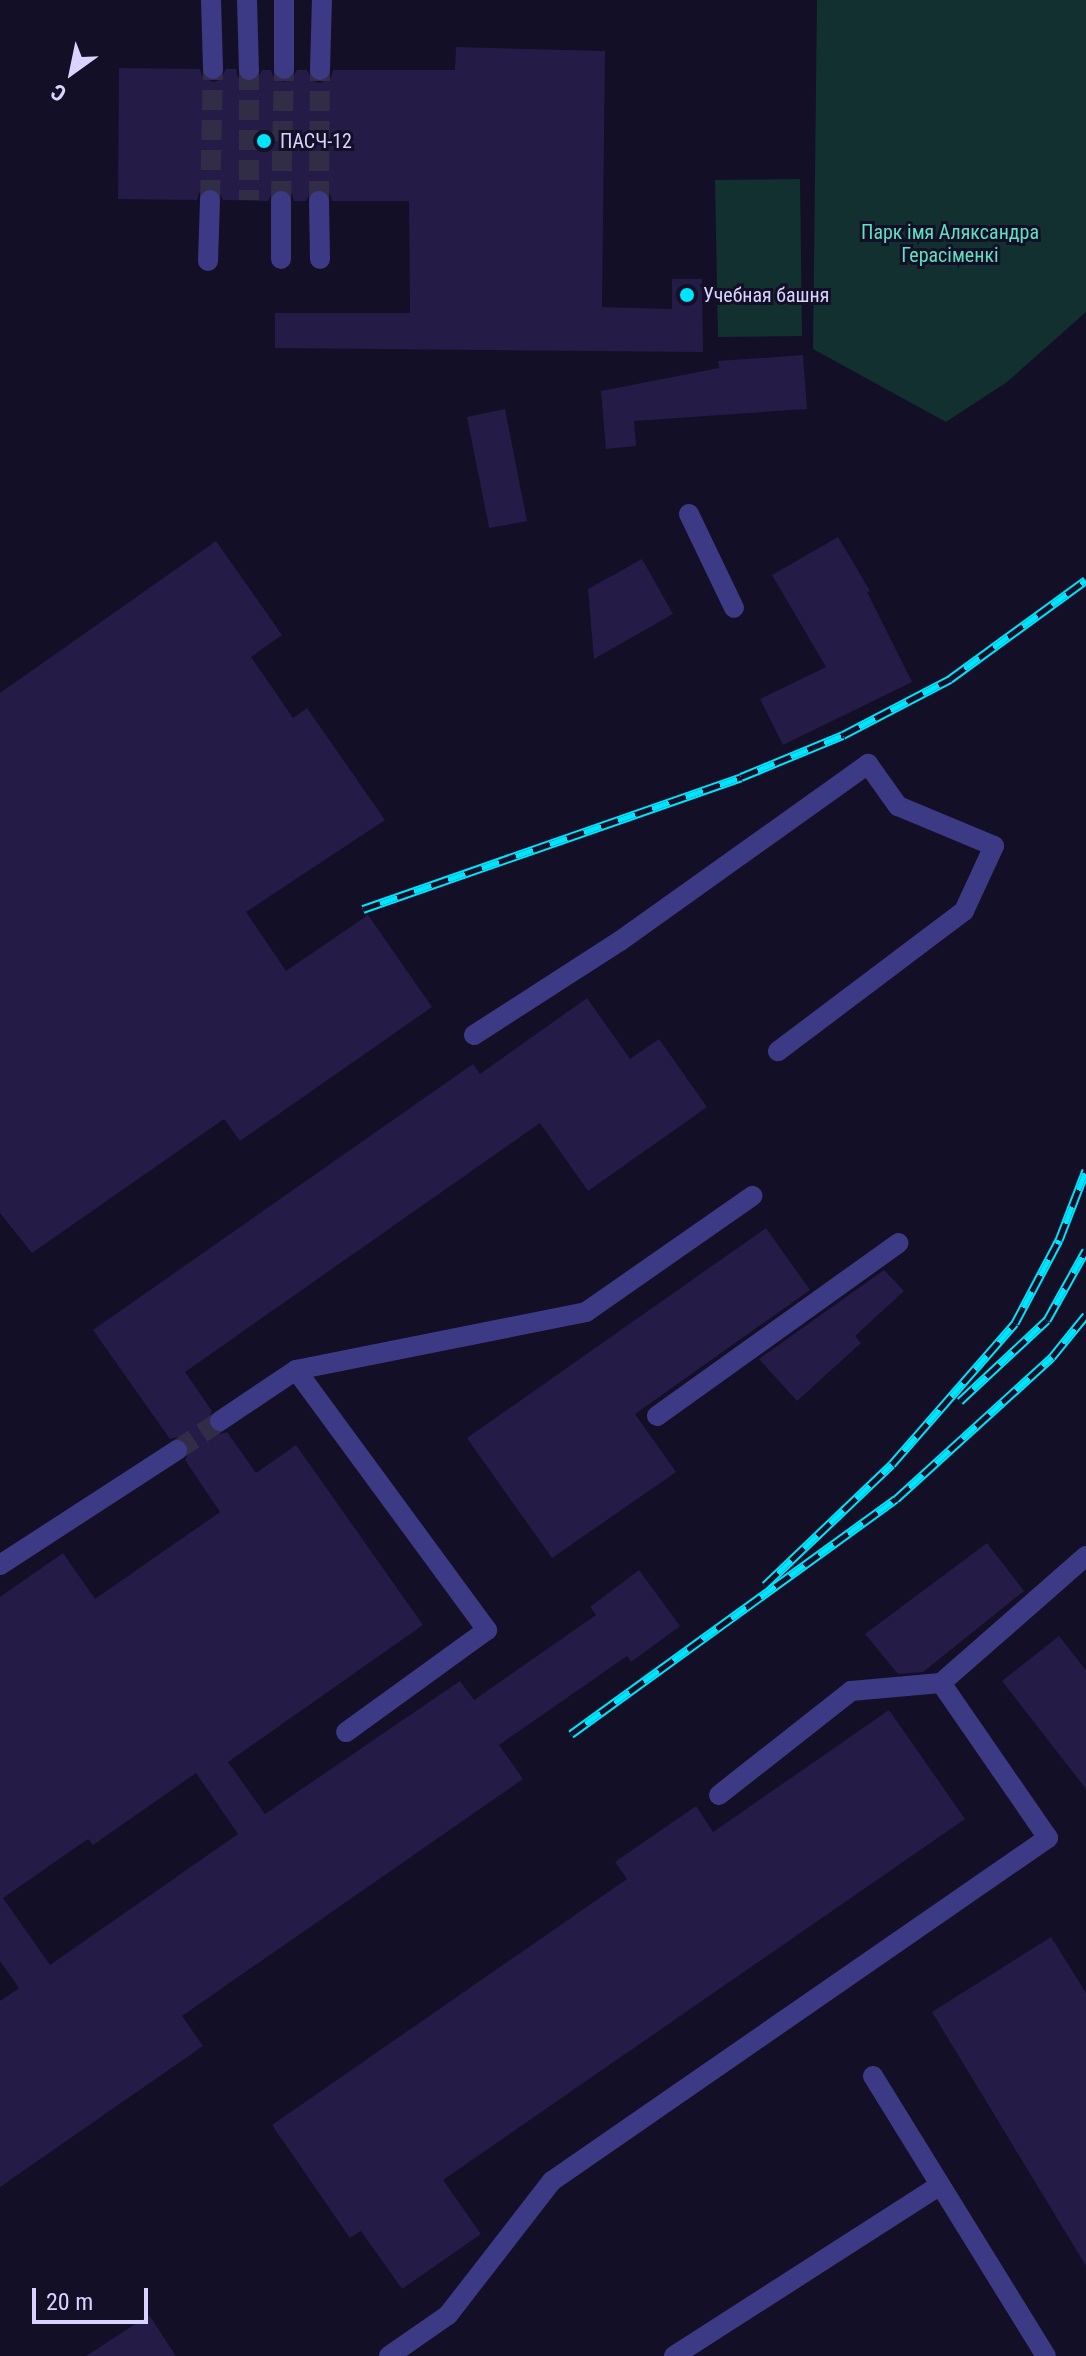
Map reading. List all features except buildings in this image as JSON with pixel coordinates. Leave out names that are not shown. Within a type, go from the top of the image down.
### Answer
[{"type":"lane","points":[[211,0],[213,69]]},
{"type":"lane","points":[[247,0],[249,70]]},
{"type":"lane","points":[[284,0],[284,69]]},
{"type":"lane","points":[[320,70],[322,0]]},
{"type":"lane","points":[[208,261],[210,200]]},
{"type":"lane","points":[[281,201],[281,259]]},
{"type":"lane","points":[[319,201],[320,259]]},
{"type":"lane","points":[[689,514],[734,608]]},
{"type":"lane","points":[[474,1035],[620,941],[868,764],[898,806],[994,846],[964,911],[778,1051]]},
{"type":"lane","points":[[220,1421],[296,1370],[586,1312],[752,1196]]},
{"type":"lane","points":[[657,1416],[899,1243]]},
{"type":"lane","points":[[296,1370],[487,1630],[346,1732]]},
{"type":"lane","points":[[0,1565],[177,1450]]},
{"type":"lane","points":[[719,1795],[851,1691],[941,1683],[1086,1556]]},
{"type":"lane","points":[[389,2356],[448,2315],[552,2181],[1048,1838],[941,1683]]},
{"type":"lane","points":[[873,2076],[1046,2356]]},
{"type":"lane","points":[[674,2356],[940,2185]]},
{"type":"green space","name":"Парк імя Аляксандра Герасіменкі","points":[[817,0],[1086,0],[1086,312],[1007,382],[946,422],[813,349]]},
{"type":"green space","points":[[800,179],[802,336],[718,337],[715,180]]},
{"type":"tunnel","points":[[210,200],[213,69]]},
{"type":"tunnel","points":[[281,201],[284,69]]},
{"type":"tunnel","points":[[249,70],[249,200]]},
{"type":"tunnel","points":[[319,201],[320,70]]},
{"type":"tunnel","points":[[177,1450],[220,1421]]},
{"type":"railway","points":[[363,909],[741,777],[843,735],[950,679],[1086,580]]},
{"type":"railway","points":[[765,1585],[892,1464],[1015,1323],[1059,1240],[1086,1170]]},
{"type":"railway","points":[[960,1401],[1047,1320],[1086,1250]]},
{"type":"railway","points":[[571,1734],[896,1499],[1052,1357],[1086,1315]]},
{"type":"place","name":"ПАСЧ-12","points":[[264,141]]},
{"type":"place","name":"Учебная башня","points":[[687,295]]}]
